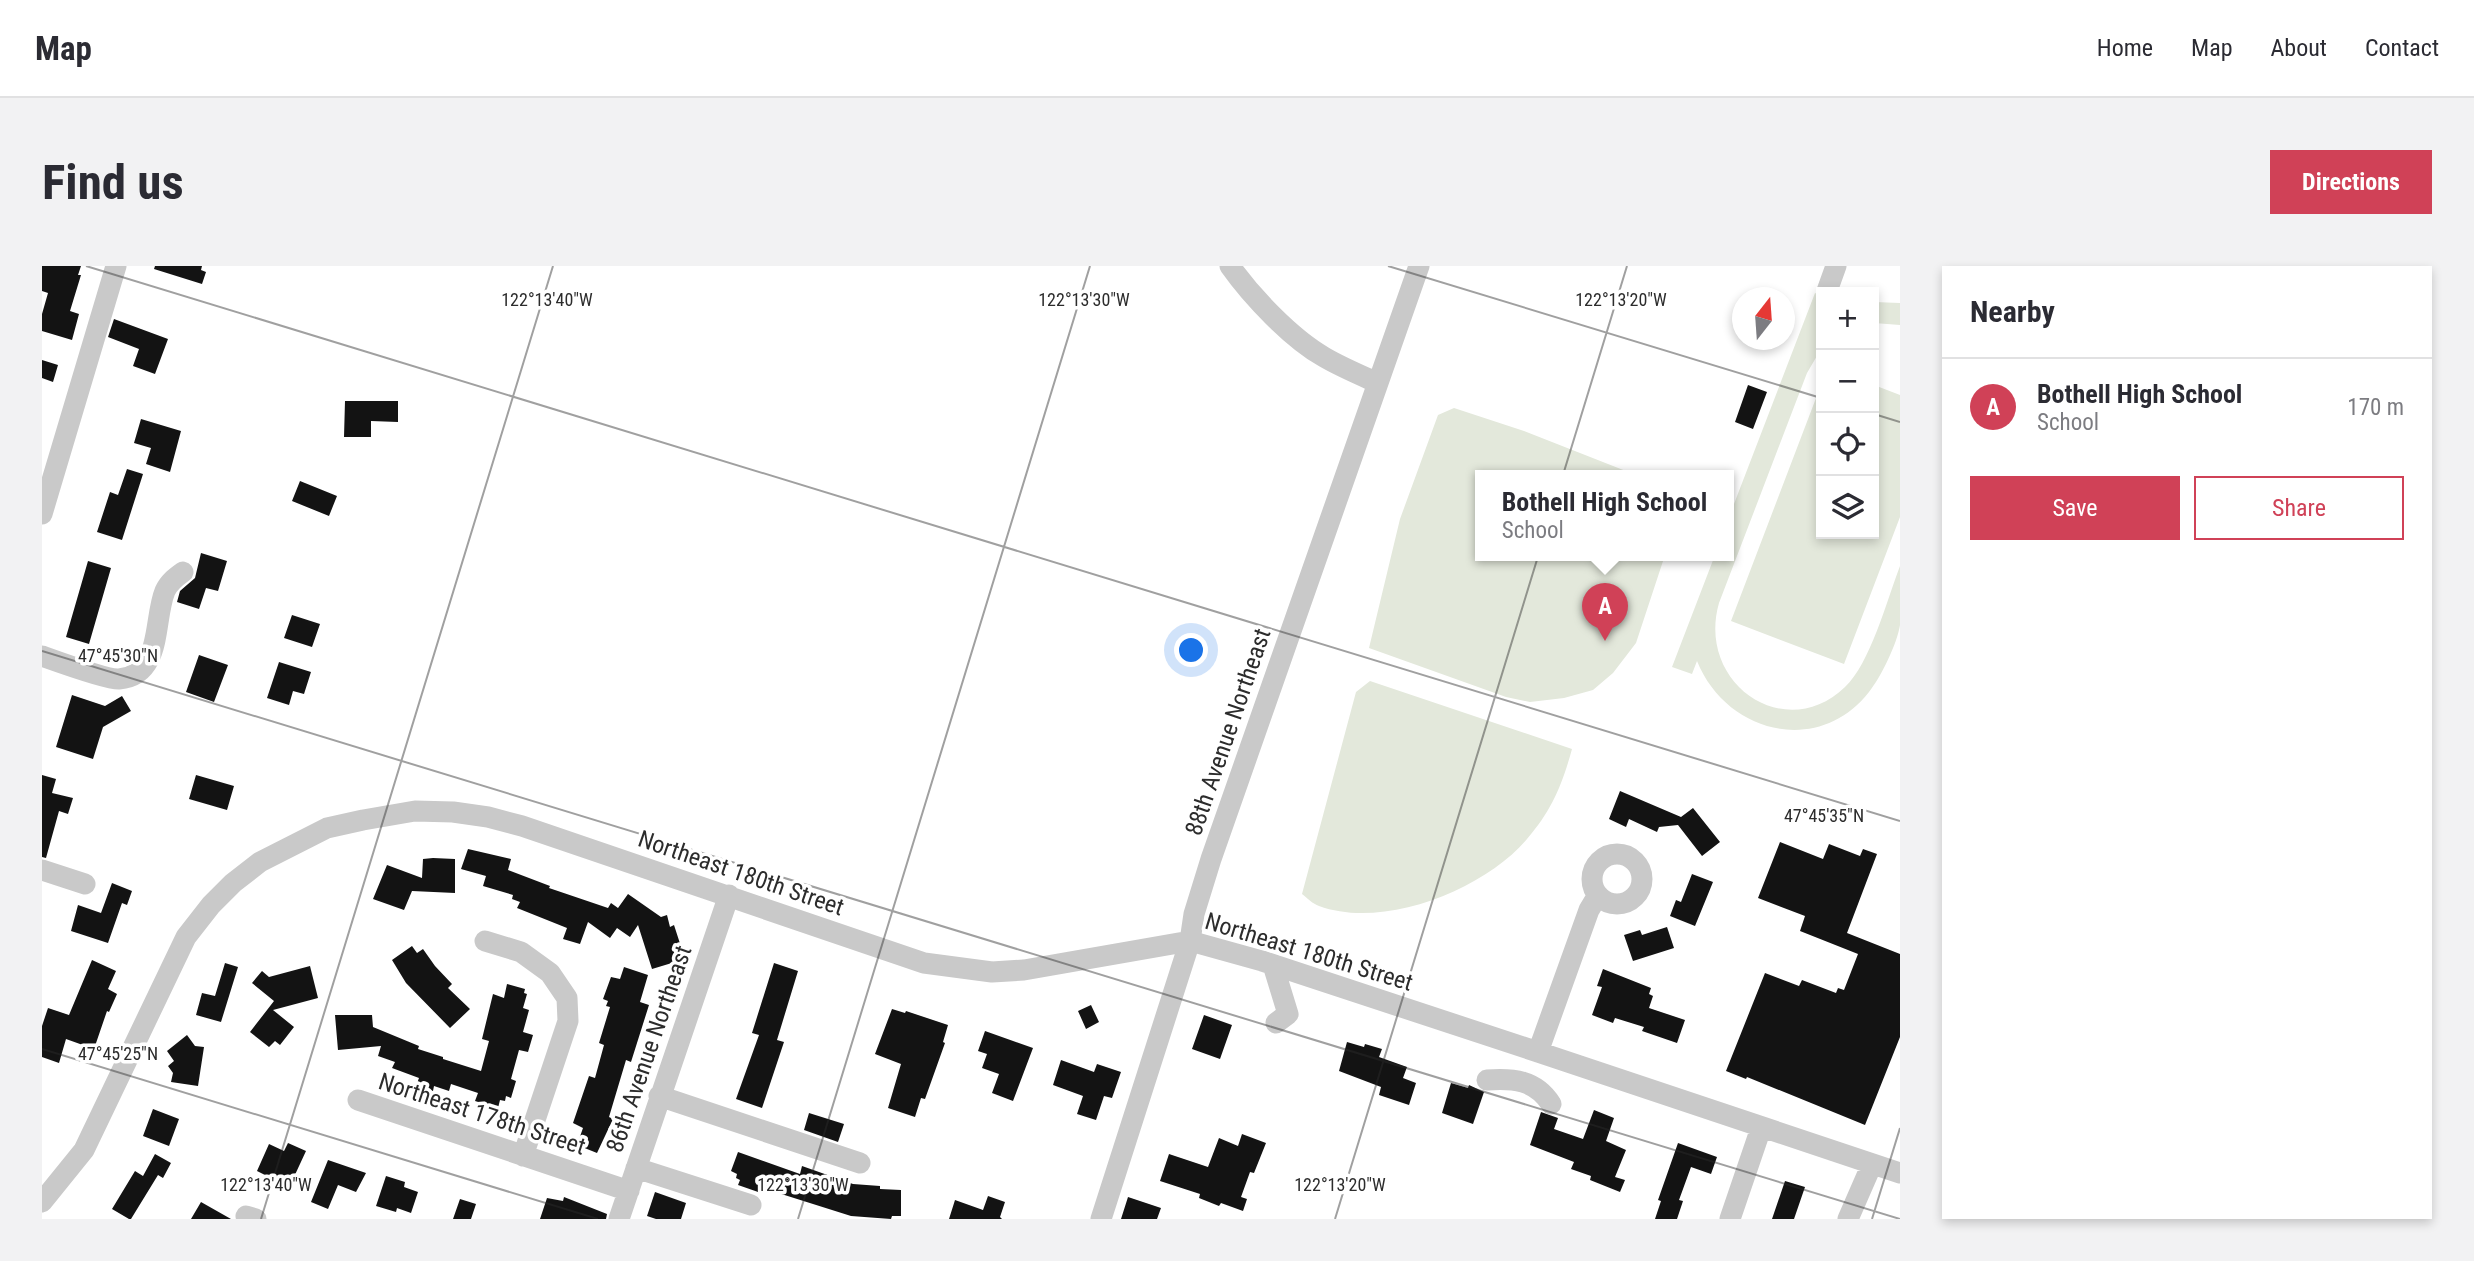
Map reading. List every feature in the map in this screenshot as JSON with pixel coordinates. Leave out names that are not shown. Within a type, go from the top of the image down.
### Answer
[{"type":"street","points":[[42,514],[116,266]]},
{"type":"street","points":[[1230,266],[1241,282],[1279,321],[1322,356],[1378,383]]},
{"type":"street","name":"88th Avenue Northeast","points":[[1101,1219],[1190,941],[1194,914],[1211,859],[1419,266]]},
{"type":"street","points":[[1828,287],[1836,266]]},
{"type":"street","points":[[42,656],[117,680],[134,675],[148,663],[165,592],[171,580],[183,572]]},
{"type":"street","name":"Northeast 180th Street","points":[[42,1202],[84,1150],[168,971],[186,937],[211,905],[260,862],[327,828],[415,811],[453,812],[522,826],[924,963],[992,972],[1024,970],[1190,941],[1273,965],[1534,1050],[1900,1173]]},
{"type":"street","points":[[42,870],[85,884]]},
{"type":"street","name":"86th Avenue Northeast","points":[[619,1219],[729,895]]},
{"type":"street","points":[[1518,1082],[1534,1050],[1589,910],[1598,895]]},
{"type":"street","points":[[485,941],[521,952],[550,973],[567,998],[568,1021],[523,1156]]},
{"type":"street","points":[[1273,965],[1288,1014],[1276,1023]]},
{"type":"street","points":[[1486,1080],[1507,1079],[1542,1090],[1550,1104]]},
{"type":"street","points":[[659,1096],[860,1163]]},
{"type":"street","name":"Northeast 178th Street","points":[[358,1100],[629,1191]]},
{"type":"street","points":[[1730,1219],[1761,1128]]},
{"type":"street","points":[[1847,1219],[1872,1164]]},
{"type":"street","points":[[636,1168],[751,1205]]},
{"type":"shaded area","points":[[1815,293],[1816,358],[1807,373],[1719,603],[1715,632],[1721,658],[1733,680],[1751,697],[1773,707],[1797,710],[1821,703],[1845,687],[1854,677],[1870,648],[1900,566],[1900,625],[1896,641],[1869,692],[1848,712],[1825,725],[1800,730],[1775,728],[1751,720],[1729,705],[1711,686],[1697,661],[1692,674],[1672,667],[1713,561],[1734,561],[1734,504]]},
{"type":"shaded area","points":[[1879,302],[1900,303],[1900,325],[1879,323]]},
{"type":"shaded area","points":[[1879,387],[1900,395],[1900,517],[1844,664],[1731,621],[1816,398],[1816,539],[1879,539]]},
{"type":"shaded area","points":[[1454,408],[1524,431],[1623,470],[1475,470],[1475,561],[1663,561],[1636,643],[1613,673],[1593,690],[1564,698],[1530,702],[1506,697],[1369,648],[1400,519],[1438,415]]},
{"type":"shaded area","points":[[1370,681],[1572,749],[1560,786],[1543,818],[1509,857],[1486,874],[1432,900],[1402,909],[1373,913],[1345,912],[1317,905],[1302,894],[1356,692]]},
{"type":"building","points":[[42,266],[81,266],[78,275],[81,275],[70,311],[79,314],[72,340],[42,331],[42,314],[48,293],[42,291]]},
{"type":"building","points":[[155,266],[202,266],[201,270],[206,272],[202,284],[154,269]]},
{"type":"building","points":[[114,319],[168,339],[155,374],[133,366],[139,349],[108,337]]},
{"type":"building","points":[[42,360],[58,365],[53,382],[42,378]]},
{"type":"building","points":[[1748,385],[1767,392],[1753,429],[1735,422]]},
{"type":"building","points":[[345,401],[398,401],[398,422],[371,421],[371,437],[344,437]]},
{"type":"building","points":[[141,419],[181,431],[170,472],[146,464],[151,448],[134,443]]},
{"type":"building","points":[[127,469],[143,474],[122,540],[97,532],[110,492],[118,495]]},
{"type":"building","points":[[300,481],[337,496],[329,516],[292,501]]},
{"type":"building","points":[[201,553],[227,561],[218,591],[206,588],[199,609],[177,602],[180,591],[195,578]]},
{"type":"building","points":[[88,561],[111,568],[89,644],[66,637]]},
{"type":"building","points":[[292,615],[320,624],[312,647],[284,638]]},
{"type":"building","points":[[199,655],[228,665],[214,702],[186,692]]},
{"type":"building","points":[[279,662],[311,672],[304,694],[293,691],[289,705],[267,698]]},
{"type":"building","points":[[72,695],[105,706],[122,696],[131,711],[103,727],[93,759],[56,747]]},
{"type":"building","points":[[42,775],[56,779],[52,793],[73,798],[68,814],[59,811],[46,858],[42,857]]},
{"type":"building","points":[[196,775],[234,786],[227,810],[189,799]]},
{"type":"building","points":[[1620,791],[1681,817],[1693,808],[1720,842],[1702,856],[1678,825],[1659,827],[1657,832],[1629,819],[1626,827],[1609,819]]},
{"type":"building","points":[[1780,842],[1823,859],[1829,844],[1860,856],[1863,849],[1877,854],[1847,933],[1900,954],[1900,1037],[1865,1125],[1726,1071],[1765,973],[1799,986],[1802,980],[1836,993],[1838,988],[1844,990],[1858,954],[1800,931],[1805,916],[1758,898]]},
{"type":"building","points":[[468,849],[511,859],[508,870],[550,886],[549,888],[608,908],[611,903],[618,908],[628,894],[661,917],[667,915],[670,927],[674,925],[685,959],[652,969],[638,925],[630,937],[617,928],[610,938],[588,922],[580,944],[563,939],[567,928],[517,908],[520,902],[512,899],[513,895],[483,886],[486,876],[461,869]]},
{"type":"building","points":[[423,859],[455,859],[455,893],[412,891],[404,910],[373,899],[387,865],[422,878]]},
{"type":"building","points":[[1692,874],[1713,882],[1695,926],[1670,916],[1676,900],[1681,902]]},
{"type":"building","points":[[112,883],[132,891],[127,905],[122,903],[108,943],[71,931],[78,905],[101,913]]},
{"type":"building","points":[[1667,927],[1674,948],[1633,961],[1624,935],[1640,930],[1642,935]]},
{"type":"building","points":[[412,946],[417,953],[423,949],[452,984],[448,988],[470,1009],[450,1028],[406,983],[392,960]]},
{"type":"building","points":[[92,960],[116,971],[108,989],[117,994],[109,1012],[107,1011],[94,1049],[66,1039],[59,1063],[42,1057],[42,1026],[48,1008],[69,1015]]},
{"type":"building","points":[[225,963],[238,967],[221,1022],[196,1015],[202,993],[215,996]]},
{"type":"building","points":[[774,963],[798,971],[777,1040],[784,1042],[762,1108],[736,1099],[759,1035],[752,1033]]},
{"type":"building","points":[[310,966],[318,998],[273,1010],[294,1027],[280,1045],[275,1041],[269,1047],[250,1032],[274,1001],[252,983],[262,971],[269,977]]},
{"type":"building","points":[[624,967],[648,975],[640,1002],[649,1005],[631,1062],[626,1060],[609,1117],[613,1119],[597,1153],[577,1145],[583,1128],[573,1123],[589,1076],[595,1078],[604,1045],[599,1043],[610,1007],[606,1006],[608,1001],[603,999],[611,977],[620,979]]},
{"type":"building","points":[[1603,969],[1651,988],[1649,994],[1653,996],[1649,1008],[1685,1020],[1677,1043],[1642,1031],[1644,1027],[1615,1018],[1613,1023],[1592,1015],[1602,987],[1597,986]]},
{"type":"building","points":[[507,984],[525,989],[524,993],[527,994],[523,1008],[529,1010],[523,1032],[533,1035],[528,1052],[519,1050],[511,1079],[516,1081],[511,1098],[506,1096],[505,1101],[500,1100],[498,1108],[475,1101],[478,1093],[451,1084],[449,1091],[434,1086],[433,1091],[416,1086],[419,1078],[392,1068],[395,1062],[378,1056],[381,1046],[338,1050],[335,1015],[372,1015],[373,1027],[419,1046],[418,1049],[481,1071],[489,1041],[482,1039],[493,994],[504,998]]},
{"type":"building","points":[[1091,1005],[1099,1022],[1086,1029],[1078,1011]]},
{"type":"building","points":[[892,1009],[948,1025],[943,1042],[945,1043],[925,1099],[921,1098],[915,1117],[888,1108],[901,1064],[875,1054]]},
{"type":"building","points":[[1204,1015],[1232,1025],[1220,1059],[1192,1049]]},
{"type":"building","points":[[985,1031],[1033,1048],[1013,1101],[992,1093],[999,1074],[982,1068],[987,1054],[978,1051]]},
{"type":"building","points":[[187,1035],[195,1046],[204,1047],[198,1086],[171,1082],[173,1073],[168,1066],[174,1061],[167,1051]]},
{"type":"building","points":[[1347,1042],[1382,1049],[1379,1057],[1407,1067],[1403,1078],[1416,1083],[1409,1105],[1379,1095],[1381,1087],[1339,1071]]},
{"type":"building","points":[[1061,1060],[1094,1072],[1097,1064],[1121,1072],[1112,1098],[1104,1096],[1096,1120],[1077,1114],[1083,1096],[1053,1085]]},
{"type":"building","points":[[1451,1083],[1468,1088],[1469,1085],[1484,1092],[1473,1124],[1442,1113]]},
{"type":"building","points":[[153,1109],[179,1119],[169,1146],[143,1136]]},
{"type":"building","points":[[1594,1110],[1614,1118],[1606,1141],[1626,1150],[1615,1177],[1625,1180],[1620,1192],[1590,1180],[1591,1176],[1571,1169],[1574,1162],[1530,1145],[1541,1112],[1558,1118],[1554,1129],[1583,1139]]},
{"type":"building","points":[[809,1113],[844,1124],[838,1142],[804,1130]]},
{"type":"building","points":[[1242,1134],[1266,1143],[1254,1173],[1250,1172],[1241,1197],[1247,1199],[1243,1211],[1221,1203],[1219,1206],[1199,1198],[1200,1194],[1160,1181],[1169,1154],[1208,1167],[1219,1138],[1238,1146]]},
{"type":"building","points":[[288,1143],[306,1151],[287,1192],[270,1184],[273,1179],[257,1171],[269,1144],[284,1151]]},
{"type":"building","points":[[1678,1143],[1717,1157],[1711,1174],[1691,1167],[1679,1200],[1683,1201],[1677,1219],[1655,1219],[1661,1201],[1658,1200]]},
{"type":"building","points":[[738,1152],[800,1174],[802,1166],[853,1184],[901,1190],[901,1216],[892,1216],[891,1219],[851,1216],[775,1192],[774,1194],[760,1189],[761,1193],[738,1185],[740,1180],[736,1178],[737,1174],[731,1171]]},
{"type":"building","points":[[155,1154],[171,1163],[163,1178],[158,1175],[129,1219],[112,1209],[135,1171],[143,1176]]},
{"type":"building","points":[[328,1160],[366,1173],[356,1192],[338,1185],[328,1209],[311,1202]]},
{"type":"building","points":[[386,1176],[405,1182],[404,1187],[418,1192],[411,1213],[397,1208],[396,1212],[376,1206]]},
{"type":"building","points":[[1785,1181],[1805,1187],[1794,1219],[1772,1219]]},
{"type":"building","points":[[655,1192],[686,1203],[681,1219],[656,1219],[647,1216]]},
{"type":"building","points":[[988,1196],[1005,1202],[1000,1217],[1002,1219],[949,1219],[955,1200],[983,1210]]},
{"type":"building","points":[[564,1197],[607,1214],[606,1219],[540,1219],[547,1198],[563,1201]]},
{"type":"building","points":[[1128,1197],[1161,1208],[1157,1219],[1121,1219]]},
{"type":"building","points":[[460,1199],[476,1204],[471,1219],[453,1219]]},
{"type":"building","points":[[201,1202],[231,1219],[191,1219]]},
{"type":"place","name":"Bothell High School","points":[[1605,641]]}]
